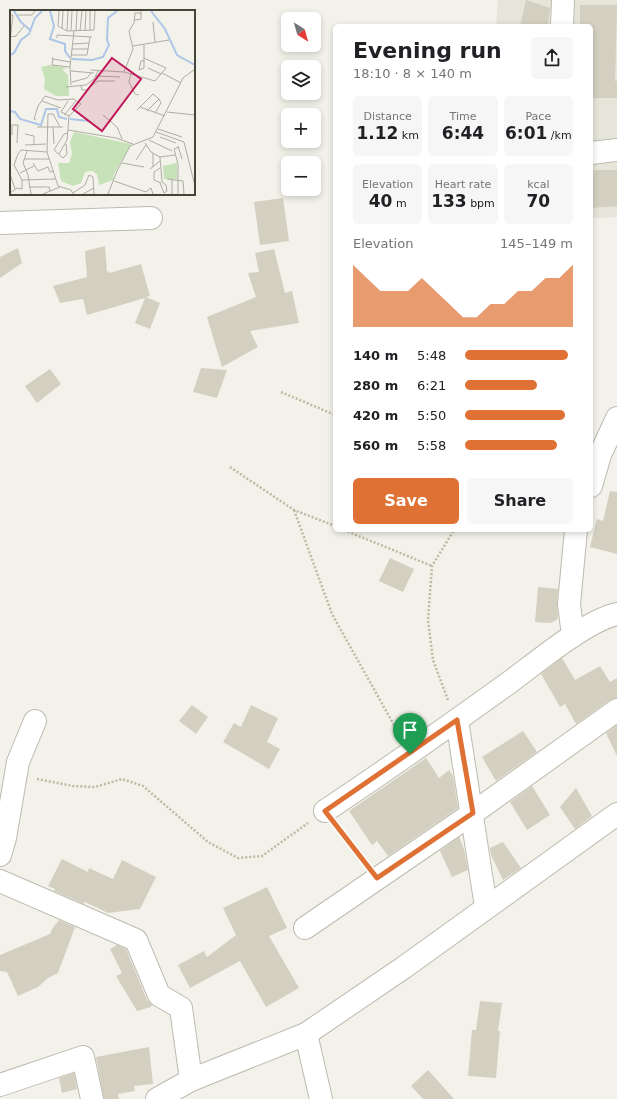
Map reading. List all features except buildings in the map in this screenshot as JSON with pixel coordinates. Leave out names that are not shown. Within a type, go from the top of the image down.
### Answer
[{"type":"street","points":[[562,24],[563,0]]},
{"type":"street","points":[[593,153],[617,150]]},
{"type":"street","points":[[0,223],[151,218]]},
{"type":"street","points":[[593,479],[600,455],[617,418]]},
{"type":"street","points":[[573,636],[569,604],[576,532]]},
{"type":"street","points":[[325,811],[410,754],[573,636],[608,616],[617,614]]},
{"type":"street","points":[[305,928],[473,813],[617,710]]},
{"type":"street","points":[[457,720],[473,813],[486,907]]},
{"type":"street","points":[[0,856],[5,838],[18,762],[35,721]]},
{"type":"street","points":[[157,1099],[191,1080],[306,1034],[403,968],[617,814]]},
{"type":"street","points":[[0,881],[136,940],[159,995],[181,1008],[191,1080]]},
{"type":"street","points":[[306,1034],[321,1099]]},
{"type":"street","points":[[0,1085],[83,1056],[92,1099]]},
{"type":"path","points":[[281,392],[333,414]]},
{"type":"path","points":[[230,467],[294,510],[333,525]]},
{"type":"path","points":[[294,510],[332,614],[410,754]]},
{"type":"path","points":[[349,532],[432,566]]},
{"type":"path","points":[[453,532],[432,566],[428,620],[433,660],[442,687],[457,720]]},
{"type":"path","points":[[15,775],[73,786],[95,786],[122,779],[143,786],[208,842],[238,858],[262,856],[325,811],[377,878]]},
{"type":"shaded area","points":[[498,0],[617,0],[617,217],[593,218],[593,24],[496,24]]},
{"type":"route","points":[[457,720],[473,813],[377,878],[325,811],[410,754],[457,720]]}]
